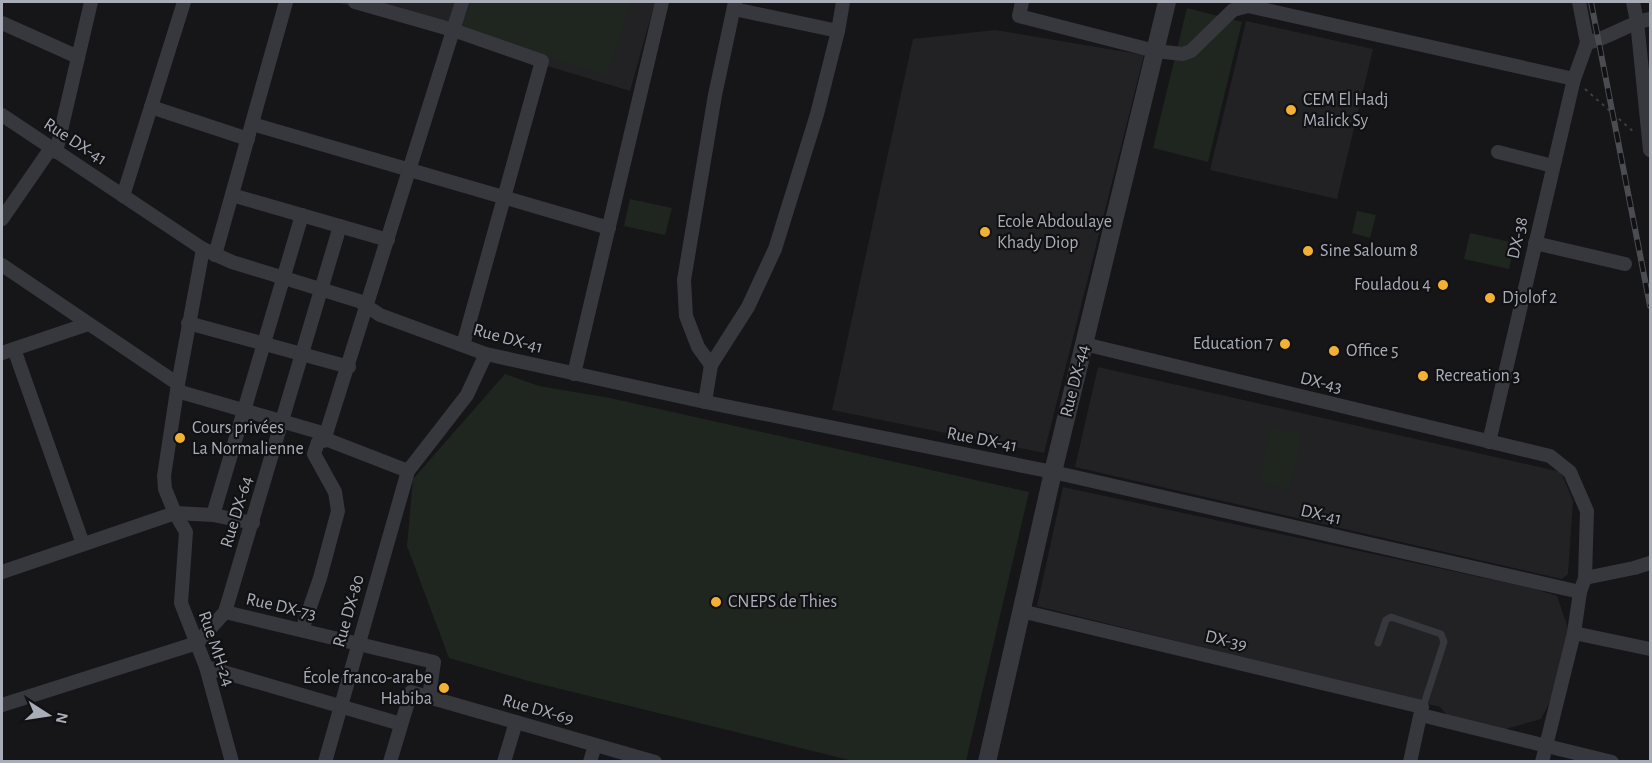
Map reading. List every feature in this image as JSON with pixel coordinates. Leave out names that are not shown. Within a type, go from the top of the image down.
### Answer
[{"type":"street","points":[[2,219],[54,150],[90,2]]},
{"type":"street","points":[[123,196],[184,2]]},
{"type":"street","name":"Rue MH-24","points":[[232,762],[206,667],[181,603],[186,532],[165,489],[164,476],[188,323],[209,252],[232,195],[286,2]]},
{"type":"street","points":[[355,2],[453,30],[542,62],[463,345]]},
{"type":"street","points":[[302,630],[320,578],[338,511],[335,492],[314,454],[318,442],[327,437],[462,2]]},
{"type":"street","points":[[574,374],[662,2]]},
{"type":"street","points":[[705,402],[711,365],[748,307],[775,249],[817,114],[843,2]]},
{"type":"street","points":[[1022,2],[1019,16],[1155,51],[1183,54],[1191,51],[1233,10],[1248,6],[1291,8],[1574,80]]},
{"type":"street","name":"Rue DX-44","points":[[987,762],[1053,472],[1167,2]]},
{"type":"street","points":[[1579,2],[1587,43],[1602,39],[1644,20]]},
{"type":"street","points":[[1633,2],[1644,20],[1650,146]]},
{"type":"street","points":[[711,365],[698,347],[686,316],[684,280],[715,95],[734,5],[838,31]]},
{"type":"street","points":[[2,23],[78,57]]},
{"type":"street","name":"DX-38","points":[[1489,442],[1574,80],[1587,43]]},
{"type":"street","points":[[151,108],[248,139]]},
{"type":"street","name":"Rue DX-41","points":[[2,116],[209,252],[359,301],[380,315],[486,354],[705,402],[1053,472]]},
{"type":"street","points":[[252,124],[410,168],[609,228]]},
{"type":"street","points":[[1498,152],[1553,166]]},
{"type":"street","points":[[232,195],[388,240]]},
{"type":"street","points":[[213,514],[302,215]]},
{"type":"street","name":"Rue DX-64","points":[[225,612],[340,226]]},
{"type":"street","points":[[1535,243],[1625,264]]},
{"type":"street","points":[[2,265],[177,387],[327,437],[408,471],[467,395],[486,354]]},
{"type":"street","points":[[188,323],[349,367]]},
{"type":"street","points":[[83,544],[8,351],[88,324]]},
{"type":"street","name":"DX-43","points":[[1084,344],[1550,456],[1570,472],[1587,511],[1585,578]]},
{"type":"street","name":"Rue DX-80","points":[[325,762],[408,471]]},
{"type":"street","name":"DX-41","points":[[1053,472],[1580,592]]},
{"type":"street","points":[[2,572],[175,513],[213,514],[253,523]]},
{"type":"street","points":[[1542,762],[1574,633],[1580,592],[1585,578],[1650,563]]},
{"type":"street","name":"DX-39","points":[[1021,611],[1421,711],[1612,762]]},
{"type":"street","points":[[2,705],[197,643],[225,612]]},
{"type":"street","name":"Rue DX-73","points":[[225,612],[434,662],[429,697]]},
{"type":"street","points":[[1574,633],[1650,649]]},
{"type":"street","points":[[206,667],[400,724],[390,762]]},
{"type":"street","name":"Rue DX-69","points":[[400,724],[411,692],[656,762]]},
{"type":"street","points":[[1410,762],[1421,711]]},
{"type":"street","points":[[504,762],[516,722]]},
{"type":"street","points":[[590,762],[595,745]]},
{"type":"lane","points":[[1378,643],[1386,620],[1391,617],[1441,634],[1444,642],[1421,711]]},
{"type":"path","points":[[1574,80],[1650,146]]},
{"type":"shaded area","points":[[336,2],[655,2],[630,91]]},
{"type":"shaded area","points":[[470,2],[631,2],[607,76],[462,30]]},
{"type":"shaded area","points":[[1187,8],[1242,22],[1208,162],[1153,148]]},
{"type":"shaded area","name":"CEM El Hadj Malick Sy","points":[[1246,21],[1373,49],[1337,199],[1210,170]]},
{"type":"shaded area","name":"Ecole Abdoulaye Khady Diop","points":[[995,30],[1144,55],[1044,453],[832,410],[913,39]]},
{"type":"shaded area","points":[[630,199],[672,208],[665,235],[624,226]]},
{"type":"shaded area","points":[[1357,211],[1376,215],[1370,238],[1352,233]]},
{"type":"shaded area","points":[[1470,233],[1515,243],[1509,269],[1464,259]]},
{"type":"shaded area","points":[[1098,367],[1561,472],[1573,501],[1568,574],[1562,579],[1075,467]]},
{"type":"shaded area","name":"CNEPS de Thies","points":[[505,374],[539,386],[610,398],[1029,492],[966,761],[853,761],[532,682],[449,658],[407,546],[413,479]]},
{"type":"shaded area","points":[[1271,427],[1302,434],[1290,490],[1259,483]]},
{"type":"shaded area","points":[[1063,487],[1535,589],[1557,596],[1569,631],[1554,694],[1541,719],[1499,731],[1450,719],[1440,707],[1037,606]]},
{"type":"railway","points":[[1591,2],[1650,306]]},
{"type":"place","name":"CEM El Hadj Malick Sy","points":[[1291,110]]},
{"type":"place","name":"Ecole Abdoulaye Khady Diop","points":[[985,232]]},
{"type":"place","name":"Sine Saloum 8","points":[[1308,251]]},
{"type":"place","name":"Fouladou 4","points":[[1443,285]]},
{"type":"place","name":"Djolof 2","points":[[1490,298]]},
{"type":"place","name":"Education 7","points":[[1285,344]]},
{"type":"place","name":"Office 5","points":[[1334,351]]},
{"type":"place","name":"Recreation 3","points":[[1423,376]]},
{"type":"place","name":"Cours privées La Normalienne","points":[[180,438]]},
{"type":"place","name":"CNEPS de Thies","points":[[716,602]]},
{"type":"place","name":"École franco-arabe Habiba","points":[[444,688]]}]
